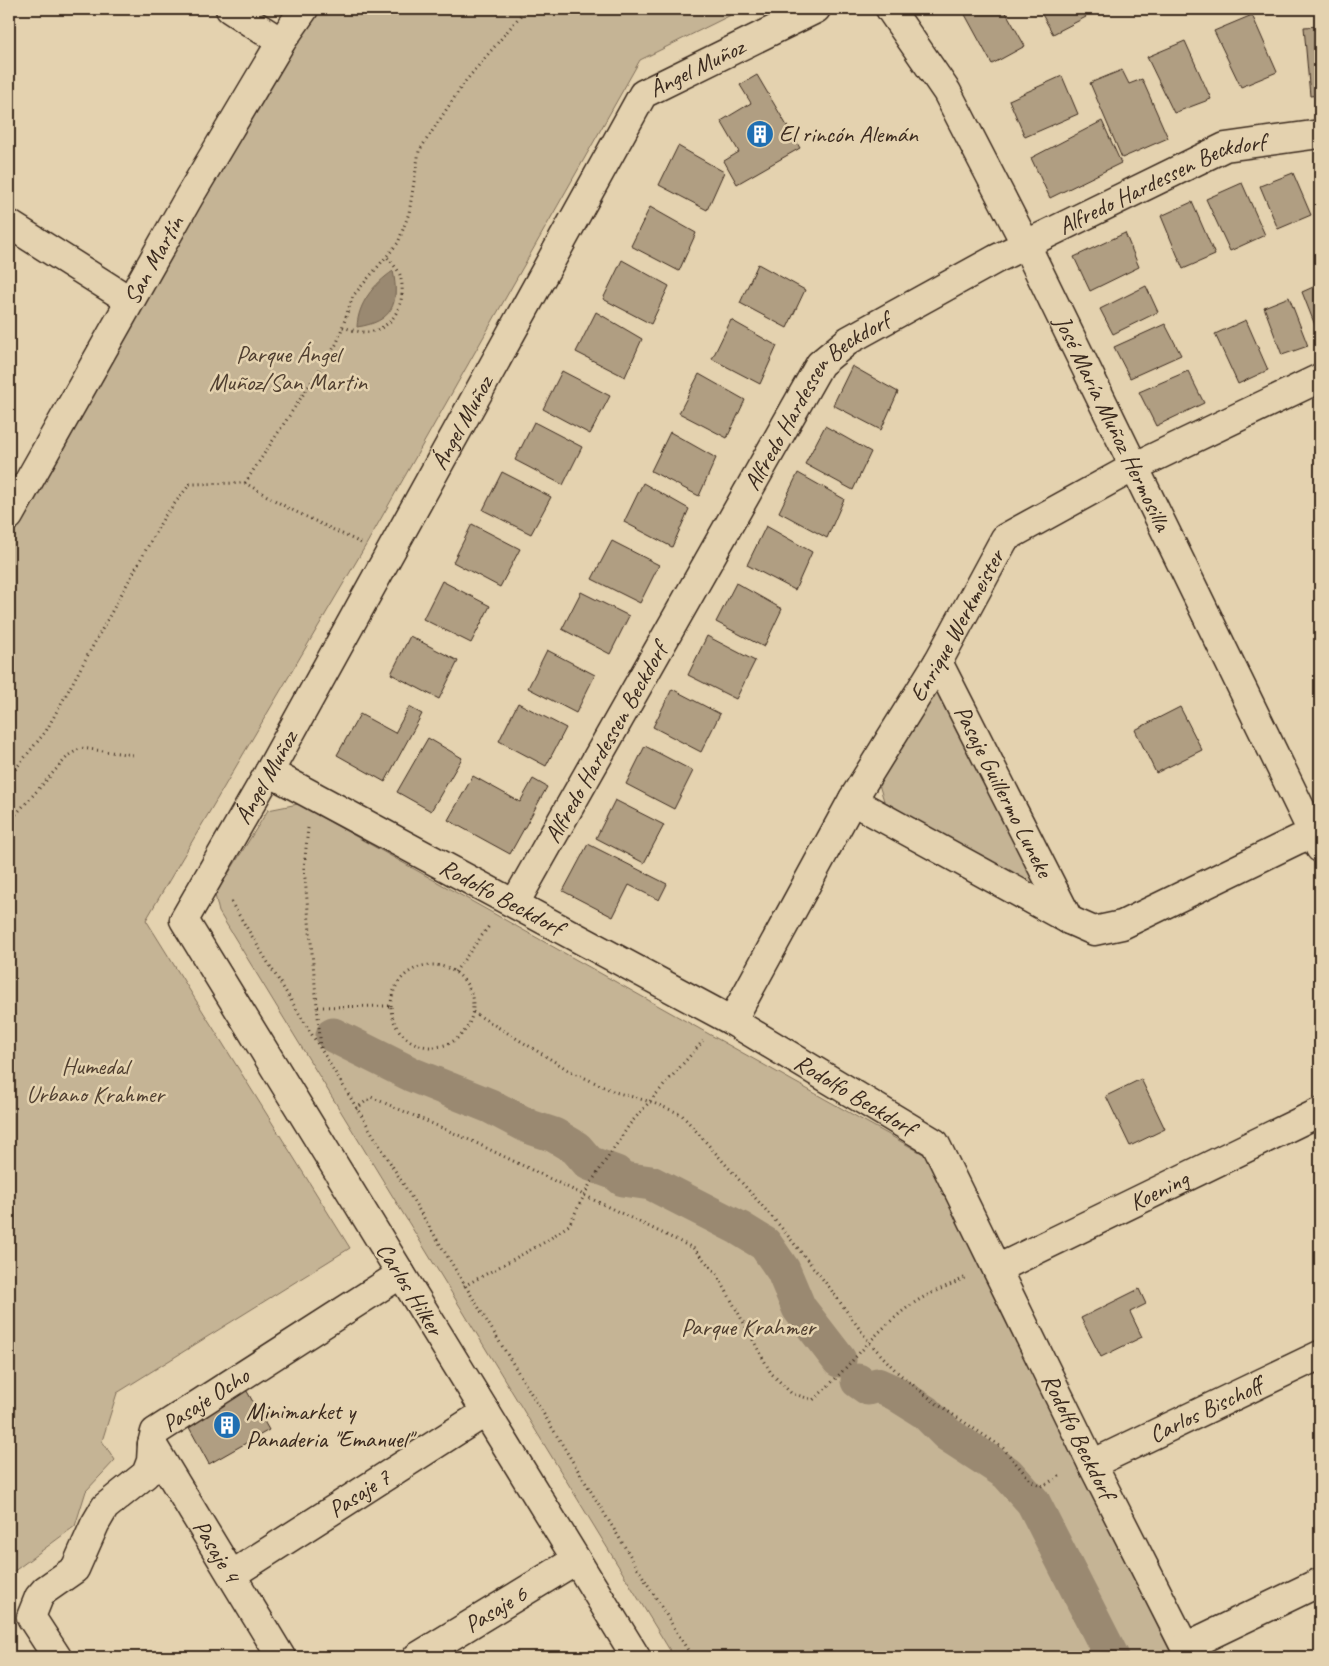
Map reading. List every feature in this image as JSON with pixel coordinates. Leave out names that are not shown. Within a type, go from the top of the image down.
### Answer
[{"type":"street","points":[[230,9],[280,42]]},
{"type":"street","name":"San Martín","points":[[9,516],[129,300],[280,42],[304,9]]},
{"type":"street","name":"Ángel Muñoz","points":[[184,920],[270,772],[643,94],[816,9]]},
{"type":"street","name":"José María Muñoz Hermosilla","points":[[890,9],[947,92],[1026,245],[1318,838]]},
{"type":"street","name":"Alfredo Hardessen Beckdorf","points":[[515,903],[820,364],[849,340],[1026,245],[1225,147],[1320,134]]},
{"type":"street","points":[[9,224],[129,300]]},
{"type":"street","name":"Enrique Werkmeister","points":[[732,1021],[853,799],[938,662],[1005,538],[1134,467],[1320,378]]},
{"type":"street","name":"Pasaje Guillermo Luneke","points":[[938,662],[1069,920]]},
{"type":"street","name":"Rodolfo Beckdorf","points":[[270,772],[732,1021],[935,1143],[985,1271],[1092,1464],[1188,1652]]},
{"type":"street","name":"Pasaje Guillermo Luneke","points":[[853,799],[867,809],[1094,932],[1122,925],[1297,840],[1318,838]]},
{"type":"street","name":"Carlos Hilker","points":[[184,920],[636,1657]]},
{"type":"street","name":"Koening","points":[[985,1271],[1320,1112]]},
{"type":"street","name":"Pasaje Ocho","points":[[57,1657],[32,1617],[39,1597],[45,1590],[75,1569],[95,1524],[105,1507],[146,1474],[151,1460],[155,1432],[161,1426],[401,1274]]},
{"type":"street","name":"Carlos Bischoff","points":[[1092,1464],[1320,1356]]},
{"type":"street","name":"Pasaje 7","points":[[232,1574],[486,1412]]},
{"type":"street","name":"Pasaje 4","points":[[152,1444],[281,1657]]},
{"type":"street","name":"Pasaje 6","points":[[417,1657],[576,1560]]},
{"type":"street","points":[[1188,1652],[1320,1582]]},
{"type":"path","points":[[245,483],[337,343],[353,296],[398,243],[409,212],[419,151],[464,83],[526,9]]},
{"type":"path","points":[[343,327],[360,332],[374,331],[390,322],[399,309],[404,295],[400,274],[387,257]]},
{"type":"path","points":[[9,777],[46,731],[164,516],[190,484],[245,483],[288,508],[388,557]]},
{"type":"path","points":[[9,822],[69,755],[81,748],[133,755]]},
{"type":"path","points":[[309,823],[304,868],[322,1051]]},
{"type":"path","points":[[228,897],[692,1657]]},
{"type":"path","points":[[454,972],[490,923]]},
{"type":"path","points":[[434,964],[447,967],[468,985],[472,998],[473,1012],[469,1025],[460,1036],[449,1044],[435,1048],[421,1046],[404,1036],[392,1019],[390,1006],[392,992],[398,981],[408,971],[420,966],[434,964]]},
{"type":"path","points":[[318,1007],[390,1006]]},
{"type":"path","points":[[473,1012],[570,1070],[615,1092],[651,1102],[680,1114],[780,1226],[829,1287],[869,1342],[897,1372],[937,1404],[1003,1448],[1031,1481],[1043,1486],[1064,1472]]},
{"type":"path","points":[[464,1286],[545,1242],[569,1225],[590,1184],[630,1124],[703,1041],[732,1021]]},
{"type":"path","points":[[694,1036],[712,1046]]},
{"type":"path","points":[[356,1108],[371,1097],[585,1195],[693,1248],[717,1274],[771,1372],[792,1393],[814,1400],[833,1383],[869,1342],[914,1303],[985,1271]]},
{"type":"green space","points":[[322,9],[743,9],[640,60],[366,545],[146,920],[350,1248],[117,1393],[102,1441],[115,1460],[86,1491],[75,1526],[9,1575],[9,539],[291,47]]},
{"type":"green space","points":[[928,688],[939,690],[1036,879],[1030,887],[884,801],[877,778]]},
{"type":"green space","name":"Parque Krahmer","points":[[298,804],[925,1155],[1173,1657],[674,1657],[219,912],[215,895],[268,810]]},
{"type":"shaded area","points":[[393,271],[395,293],[391,309],[386,316],[378,321],[357,327],[360,310],[368,295],[379,282]]},
{"type":"building","points":[[962,9],[1004,9],[1025,46],[992,64]]},
{"type":"building","points":[[1039,9],[1081,9],[1086,17],[1053,34]]},
{"type":"building","points":[[1252,15],[1277,72],[1241,87],[1214,31]]},
{"type":"building","points":[[1320,26],[1320,95],[1310,96],[1304,27]]},
{"type":"building","points":[[1185,41],[1211,99],[1174,113],[1147,57]]},
{"type":"building","points":[[1122,70],[1129,84],[1142,79],[1168,138],[1122,158],[1090,83]]},
{"type":"building","name":"El rincón Alemán","points":[[757,75],[800,148],[737,184],[724,161],[739,152],[721,121],[751,103],[740,85]]},
{"type":"building","points":[[1062,76],[1078,114],[1025,137],[1009,100]]},
{"type":"building","points":[[1102,121],[1121,163],[1050,198],[1031,158]]},
{"type":"building","points":[[678,146],[724,172],[707,210],[659,185]]},
{"type":"building","points":[[1293,173],[1311,215],[1278,229],[1260,186]]},
{"type":"building","points":[[1242,183],[1265,235],[1230,251],[1206,199]]},
{"type":"building","points":[[1192,202],[1215,255],[1183,269],[1161,216]]},
{"type":"building","points":[[650,207],[696,233],[679,271],[631,246]]},
{"type":"building","points":[[1125,233],[1139,267],[1090,291],[1074,257]]},
{"type":"building","points":[[622,260],[669,286],[651,324],[603,299]]},
{"type":"building","points":[[758,264],[805,290],[787,328],[740,303]]},
{"type":"building","points":[[1320,284],[1320,338],[1302,292]]},
{"type":"building","points":[[1146,286],[1158,312],[1113,334],[1100,309]]},
{"type":"building","points":[[1289,297],[1308,346],[1282,355],[1264,307]]},
{"type":"building","points":[[596,312],[642,339],[625,377],[576,352]]},
{"type":"building","points":[[731,320],[777,346],[760,384],[712,359]]},
{"type":"building","points":[[1246,320],[1268,370],[1238,384],[1215,334]]},
{"type":"building","points":[[1165,324],[1181,355],[1130,378],[1114,347]]},
{"type":"building","points":[[852,366],[898,392],[881,430],[833,405]]},
{"type":"building","points":[[562,371],[610,396],[590,434],[543,409]]},
{"type":"building","points":[[1188,371],[1204,403],[1156,426],[1139,392]]},
{"type":"building","points":[[699,374],[745,400],[727,438],[679,413]]},
{"type":"building","points":[[534,422],[582,447],[563,485],[515,460]]},
{"type":"building","points":[[825,426],[871,452],[853,490],[805,464]]},
{"type":"building","points":[[670,432],[716,458],[699,496],[651,471]]},
{"type":"building","points":[[502,472],[551,497],[531,534],[483,510]]},
{"type":"building","points":[[798,473],[844,499],[827,538],[779,512]]},
{"type":"building","points":[[643,483],[689,509],[672,547],[624,522]]},
{"type":"building","points":[[472,524],[520,549],[500,587],[453,562]]},
{"type":"building","points":[[766,526],[812,552],[795,590],[747,565]]},
{"type":"building","points":[[612,541],[659,565],[640,603],[592,579]]},
{"type":"building","points":[[442,581],[490,606],[471,643],[423,619]]},
{"type":"building","points":[[736,583],[782,609],[764,647],[716,622]]},
{"type":"building","points":[[581,592],[629,616],[610,654],[562,629]]},
{"type":"building","points":[[410,636],[458,661],[439,699],[391,674]]},
{"type":"building","points":[[707,636],[755,661],[736,699],[688,675]]},
{"type":"building","points":[[547,650],[595,675],[576,713],[528,688]]},
{"type":"building","points":[[672,689],[720,714],[701,752],[653,727]]},
{"type":"building","points":[[518,703],[566,728],[546,766],[499,741]]},
{"type":"building","points":[[409,707],[422,714],[385,782],[337,755],[360,714],[395,733]]},
{"type":"building","points":[[1180,707],[1202,750],[1156,773],[1135,730]]},
{"type":"building","points":[[428,738],[462,758],[431,811],[397,792]]},
{"type":"building","points":[[645,746],[693,771],[674,809],[626,784]]},
{"type":"building","points":[[473,776],[520,802],[533,779],[547,787],[510,854],[448,820]]},
{"type":"building","points":[[615,800],[664,825],[644,863],[596,838]]},
{"type":"building","points":[[588,844],[667,884],[659,900],[629,885],[613,917],[563,891]]},
{"type":"building","points":[[1141,1079],[1165,1129],[1130,1146],[1106,1096]]},
{"type":"building","points":[[1139,1289],[1146,1304],[1130,1312],[1142,1337],[1101,1357],[1081,1318]]},
{"type":"building","name":"Minimarket y Panaderia \"Emanuel\"","points":[[244,1386],[269,1430],[209,1464],[185,1420]]},
{"type":"waterway","points":[[333,1035],[413,1075],[490,1106],[530,1127],[554,1135],[576,1148],[589,1163],[616,1173],[623,1179],[651,1183],[739,1228],[765,1244],[783,1270],[799,1308],[839,1360]]},
{"type":"waterway","points":[[858,1381],[868,1388],[877,1385],[895,1393],[925,1412],[947,1434],[1007,1473],[1033,1502],[1112,1657]]},
{"type":"place","name":"El rincón Alemán","points":[[760,134]]},
{"type":"place","name":"Minimarket y Panaderia \"Emanuel\"","points":[[227,1425]]},
{"type":"park label","name":"Parque Ángel Muñoz/San Martin","points":[[288,368]]},
{"type":"park label","name":"Humedal Urbano Krahmer","points":[[95,1080]]}]
